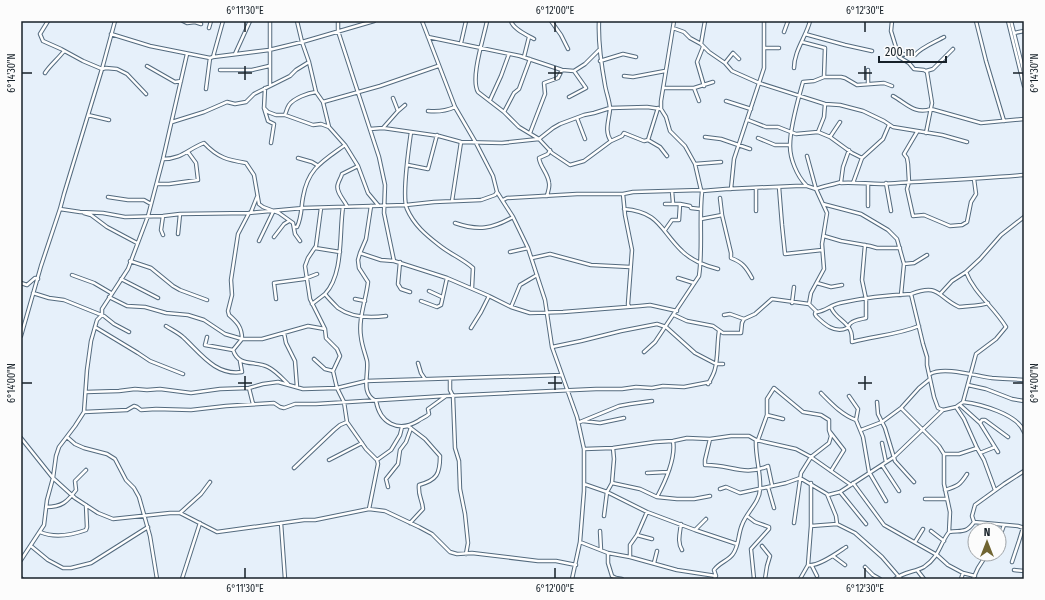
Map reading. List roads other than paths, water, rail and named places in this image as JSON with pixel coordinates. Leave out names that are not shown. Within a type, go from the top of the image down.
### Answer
[{"type":"street","points":[[48,21],[40,34],[40,38],[43,41],[102,69],[117,69],[127,74],[146,94]]},
{"type":"street","points":[[21,336],[102,69],[115,21]]},
{"type":"street","points":[[183,21],[187,23],[195,22],[201,24]]},
{"type":"street","points":[[209,28],[211,21]]},
{"type":"street","points":[[206,89],[211,57],[223,21]]},
{"type":"street","points":[[235,54],[250,21]]},
{"type":"street","points":[[270,21],[270,87]]},
{"type":"street","points":[[297,21],[316,92],[322,102],[329,127],[345,145],[358,166],[368,193],[378,205]]},
{"type":"street","points":[[338,21],[338,31],[379,157],[385,185],[384,213],[394,261]]},
{"type":"street","points":[[111,34],[150,46],[187,54],[211,57],[270,50],[374,21]]},
{"type":"street","points":[[422,21],[455,107],[493,176],[497,192],[513,217],[532,258],[545,300],[552,347],[580,427],[584,449],[584,484],[580,542],[572,579]]},
{"type":"street","points":[[460,44],[466,21]]},
{"type":"street","points":[[487,21],[476,72],[475,87],[478,92],[490,100],[519,127],[539,139],[558,158],[570,165],[584,161],[611,141],[622,136],[624,133],[644,141],[648,140],[660,147],[667,156]]},
{"type":"street","points":[[511,21],[512,25],[534,39]]},
{"type":"street","points":[[552,21],[568,49]]},
{"type":"street","points":[[599,21],[600,61],[610,108],[607,126],[608,136],[611,141]]},
{"type":"street","points":[[648,140],[660,109],[674,21]]},
{"type":"street","points":[[704,86],[697,62],[702,45],[705,21]]},
{"type":"street","points":[[731,189],[730,185],[734,159],[764,68],[764,21]]},
{"type":"street","points":[[784,32],[788,21]]},
{"type":"street","points":[[794,68],[796,55],[810,21]]},
{"type":"street","points":[[892,21],[890,31],[897,54],[914,69],[926,71],[933,69],[953,49]]},
{"type":"street","points":[[976,21],[1004,121]]},
{"type":"street","points":[[1009,21],[1014,33],[1024,73]]},
{"type":"street","points":[[1009,21],[1024,86]]},
{"type":"street","points":[[673,28],[684,32],[690,38],[702,45],[725,63],[732,71],[759,83],[798,96],[805,96],[825,104],[840,104],[863,111],[889,125],[917,132],[959,139],[967,142]]},
{"type":"street","points":[[1014,33],[1024,31]]},
{"type":"street","points":[[805,34],[839,44],[872,51]]},
{"type":"street","points":[[428,37],[524,57],[546,66],[574,71],[585,64],[599,50]]},
{"type":"street","points":[[524,57],[529,37]]},
{"type":"street","points":[[897,54],[916,54],[918,50],[933,44],[944,37]]},
{"type":"street","points":[[802,42],[825,48],[824,77]]},
{"type":"street","points":[[764,48],[779,48]]},
{"type":"street","points":[[45,73],[49,66],[57,60],[64,51]]},
{"type":"street","points":[[725,63],[733,53],[739,59]]},
{"type":"street","points":[[21,560],[44,525],[46,507],[59,447],[84,412],[88,362],[91,341],[97,320],[102,315],[102,309],[111,293],[128,269],[148,216],[172,122],[187,54]]},
{"type":"street","points":[[490,100],[503,72],[509,54]]},
{"type":"street","points":[[600,61],[623,54],[636,57]]},
{"type":"street","points":[[504,112],[514,93],[519,89],[530,59]]},
{"type":"street","points":[[172,122],[204,112],[227,102],[241,104],[246,102],[254,94],[290,76],[296,70],[309,62]]},
{"type":"street","points":[[147,66],[175,82],[181,81]]},
{"type":"street","points":[[220,70],[252,70],[269,66]]},
{"type":"street","points":[[322,102],[387,84],[438,66]]},
{"type":"street","points":[[530,133],[545,94],[544,83],[558,78],[562,70]]},
{"type":"street","points":[[868,70],[868,84]]},
{"type":"street","points":[[569,96],[586,88],[574,71]]},
{"type":"street","points":[[624,76],[633,77],[666,71]]},
{"type":"street","points":[[926,71],[931,93],[931,109],[926,133]]},
{"type":"street","points":[[807,186],[801,180],[792,158],[790,145],[798,96],[803,82],[814,81],[824,77],[845,78],[857,85],[884,83],[892,86]]},
{"type":"street","points":[[663,88],[694,88],[713,82]]},
{"type":"street","points":[[265,88],[264,108],[268,121],[274,124],[271,144]]},
{"type":"street","points":[[694,88],[699,101]]},
{"type":"street","points":[[285,115],[289,105],[302,96],[316,92]]},
{"type":"street","points":[[892,96],[915,111],[926,111],[931,109],[981,122],[1024,118]]},
{"type":"street","points":[[393,98],[398,111]]},
{"type":"street","points":[[726,101],[751,109]]},
{"type":"street","points":[[818,132],[824,117],[825,104]]},
{"type":"street","points":[[383,128],[405,105]]},
{"type":"street","points":[[428,111],[442,111],[455,107]]},
{"type":"street","points":[[370,129],[383,128],[437,135],[461,142],[502,143],[539,139],[553,128],[577,118],[610,108],[647,107],[660,109],[666,117],[670,131],[685,146],[695,164],[701,191],[701,263],[699,276],[677,311],[655,342],[644,352]]},
{"type":"street","points":[[264,108],[268,112],[276,115],[285,115],[313,125],[321,124],[329,127]]},
{"type":"street","points":[[88,115],[109,120]]},
{"type":"street","points":[[577,118],[585,139]]},
{"type":"street","points":[[748,120],[766,127],[778,127],[799,134],[818,132],[830,137],[862,158]]},
{"type":"street","points":[[830,137],[840,122]]},
{"type":"street","points":[[853,183],[862,158],[883,139],[889,125]]},
{"type":"street","points":[[411,132],[406,205],[416,225],[427,236],[472,268],[472,288]]},
{"type":"street","points":[[917,132],[904,154],[907,158],[909,182],[907,189],[913,216],[924,215],[950,226],[960,225],[967,222],[971,202],[976,194],[974,180]]},
{"type":"street","points":[[408,165],[428,169],[437,135]]},
{"type":"street","points":[[705,137],[714,137],[750,149]]},
{"type":"street","points":[[758,138],[774,145],[790,145]]},
{"type":"street","points":[[452,201],[461,142]]},
{"type":"street","points":[[163,159],[171,159],[204,143],[223,158],[230,161],[246,163],[254,175],[259,204],[289,220],[293,224],[295,234],[300,241]]},
{"type":"street","points":[[294,227],[297,227],[301,221],[303,197],[307,181],[317,165],[345,145]]},
{"type":"street","points":[[547,196],[549,181],[539,158],[548,154],[550,149]]},
{"type":"street","points":[[841,182],[842,167],[849,150]]},
{"type":"street","points":[[157,184],[198,180],[196,163],[188,152]]},
{"type":"street","points":[[807,156],[816,189],[827,213],[822,250],[824,269],[811,293],[809,304]]},
{"type":"street","points":[[298,158],[317,165]]},
{"type":"street","points":[[695,164],[721,162]]},
{"type":"street","points":[[347,206],[338,191],[338,184],[342,174],[358,166]]},
{"type":"street","points":[[503,200],[507,198],[577,194],[623,194],[633,192],[701,191],[796,186],[807,186],[816,189],[824,185],[831,185],[841,182],[868,184],[974,180],[1024,175]]},
{"type":"street","points":[[796,186],[801,180]]},
{"type":"street","points":[[886,183],[891,211]]},
{"type":"street","points":[[868,184],[868,206]]},
{"type":"street","points":[[726,189],[730,185]]},
{"type":"street","points":[[779,187],[785,254],[822,250]]},
{"type":"street","points":[[756,188],[756,211]]},
{"type":"street","points":[[672,191],[673,203]]},
{"type":"street","points":[[60,209],[125,216],[250,213],[303,208],[406,205],[481,200],[495,195],[497,192]]},
{"type":"street","points":[[623,194],[624,209],[632,250],[629,306]]},
{"type":"street","points":[[108,196],[128,200],[144,200],[151,204]]},
{"type":"street","points":[[233,350],[242,339],[242,331],[238,323],[229,315],[228,311],[232,295],[231,280],[238,234],[250,213],[257,196]]},
{"type":"street","points":[[720,198],[722,215],[732,253],[730,258],[739,261],[752,278]]},
{"type":"street","points":[[664,204],[673,203],[700,209]]},
{"type":"street","points":[[665,230],[672,220],[679,220],[680,204]]},
{"type":"street","points":[[823,204],[864,216],[888,230],[897,238],[904,264],[901,295]]},
{"type":"street","points":[[371,206],[366,239],[360,253],[359,268],[368,282],[360,336],[367,362],[366,389],[373,400],[376,401],[378,410],[388,424],[409,427],[425,440],[440,456],[440,463],[436,477],[430,482],[419,485],[418,495],[423,503],[423,509],[410,522]]},
{"type":"street","points":[[312,304],[325,294],[333,285],[340,252],[340,224],[343,207]]},
{"type":"street","points":[[322,208],[315,248],[308,258],[305,266],[308,291],[312,304],[325,329],[326,338],[340,354],[333,371],[337,388],[344,402],[348,422],[366,449],[377,460],[378,464],[369,508]]},
{"type":"street","points":[[624,209],[646,213],[665,230],[682,252],[706,266],[718,269]]},
{"type":"street","points":[[258,241],[274,211]]},
{"type":"street","points":[[80,212],[91,215],[107,227],[137,243]]},
{"type":"street","points":[[178,234],[180,214]]},
{"type":"street","points":[[702,219],[722,215]]},
{"type":"street","points":[[163,216],[161,230],[163,235]]},
{"type":"street","points":[[455,223],[464,226],[482,228],[492,227],[502,224],[513,217]]},
{"type":"street","points":[[941,294],[952,282],[976,264],[1001,235],[1024,217]]},
{"type":"street","points":[[274,238],[284,224],[289,220]]},
{"type":"street","points":[[824,236],[865,246],[884,249],[900,248]]},
{"type":"street","points":[[724,315],[730,314],[744,319],[755,314],[772,299],[792,303],[809,304],[816,311],[816,316],[826,326],[840,330],[849,327],[851,322],[866,318],[866,299],[862,280],[865,246]]},
{"type":"street","points":[[315,248],[340,252]]},
{"type":"street","points":[[510,252],[528,248]]},
{"type":"street","points":[[360,253],[381,260],[400,262],[447,278],[472,288],[511,307],[530,312],[546,313],[650,305],[677,311]]},
{"type":"street","points":[[532,258],[550,254],[591,265],[630,267]]},
{"type":"street","points":[[904,264],[914,263],[927,255]]},
{"type":"street","points":[[130,261],[151,268],[180,290],[207,300]]},
{"type":"street","points":[[400,262],[398,284],[401,289],[410,292]]},
{"type":"street","points":[[828,495],[840,492],[894,457],[943,410],[956,407],[963,402],[970,374],[974,366],[976,354],[996,339],[1006,327],[988,303],[979,294],[966,272]]},
{"type":"street","points":[[276,299],[274,283],[307,278],[317,274]]},
{"type":"street","points":[[72,275],[94,283],[111,293]]},
{"type":"street","points":[[511,307],[520,285],[537,275]]},
{"type":"street","points":[[21,283],[27,285],[35,278],[38,279]]},
{"type":"street","points":[[421,302],[437,308],[441,305],[447,278]]},
{"type":"street","points":[[678,278],[694,283]]},
{"type":"street","points":[[121,279],[158,298]]},
{"type":"street","points":[[817,283],[831,287],[842,285]]},
{"type":"street","points":[[792,303],[794,287]]},
{"type":"street","points":[[816,311],[823,311],[827,307],[838,304],[911,294],[929,290],[941,294],[950,302],[959,306],[984,306],[988,303]]},
{"type":"street","points":[[428,291],[442,298]]},
{"type":"street","points":[[34,294],[64,300],[102,315],[114,324],[129,332]]},
{"type":"street","points":[[325,294],[340,309],[362,317],[375,318],[386,316]]},
{"type":"street","points":[[911,294],[927,357],[927,365],[936,404],[938,408],[943,410]]},
{"type":"street","points":[[471,328],[489,296]]},
{"type":"street","points":[[109,297],[126,306],[145,307],[166,313],[188,315],[204,320],[225,334],[242,339],[262,339],[308,326],[325,329]]},
{"type":"street","points":[[355,299],[365,301]]},
{"type":"street","points":[[831,307],[832,312],[849,327],[852,342],[866,338],[901,333],[919,326]]},
{"type":"street","points":[[674,315],[687,321],[713,326],[723,333],[741,333],[744,319]]},
{"type":"street","points":[[552,347],[654,324],[666,327],[695,353],[716,364],[722,364]]},
{"type":"street","points":[[166,326],[184,338],[214,367],[230,373],[242,372],[240,361]]},
{"type":"street","points":[[95,327],[138,352],[150,361],[183,374]]},
{"type":"street","points":[[84,412],[127,410],[134,406],[137,406],[141,410],[191,410],[274,403],[284,408],[295,404],[376,401],[446,396],[622,389],[636,387],[652,388],[662,386],[684,387],[709,383],[715,370],[719,331]]},
{"type":"street","points":[[284,333],[286,343],[295,361],[297,387]]},
{"type":"street","points":[[208,337],[205,346],[233,350]]},
{"type":"street","points":[[233,350],[234,355],[240,361],[270,368],[289,386]]},
{"type":"street","points":[[314,359],[325,369],[333,371]]},
{"type":"street","points":[[418,363],[421,373],[425,379]]},
{"type":"street","points":[[930,375],[932,372],[939,371],[992,378],[1024,380]]},
{"type":"street","points":[[86,392],[135,389],[191,392],[220,388],[249,388],[278,382],[303,389],[337,388],[366,381],[562,375]]},
{"type":"street","points":[[450,379],[450,390],[453,396],[455,448],[459,461],[460,489],[465,514],[468,544],[466,554]]},
{"type":"street","points":[[861,430],[882,422],[902,408],[919,388],[930,379]]},
{"type":"street","points":[[968,385],[986,389],[1012,399],[1024,401]]},
{"type":"street","points":[[249,388],[253,404]]},
{"type":"street","points":[[580,542],[608,553],[630,557],[677,570],[715,577],[714,570],[719,564],[726,561],[733,554],[742,525],[760,494],[760,470],[756,447],[757,440],[767,415],[767,399],[774,388],[803,412],[821,414],[829,420],[828,430],[831,436],[829,443],[811,457],[800,478],[794,523]]},
{"type":"street","points":[[821,393],[839,411],[856,420]]},
{"type":"street","points":[[377,460],[391,450],[400,435],[402,427],[409,427],[427,416],[429,414],[428,409],[446,396]]},
{"type":"street","points":[[849,396],[858,409],[856,420],[861,430],[869,472],[886,501]]},
{"type":"street","points":[[580,427],[582,422],[619,406],[652,401]]},
{"type":"street","points":[[877,402],[878,414],[894,457],[899,466],[914,482]]},
{"type":"street","points":[[963,402],[991,408],[1018,423],[1024,432]]},
{"type":"street","points":[[960,405],[980,423],[998,452]]},
{"type":"street","points":[[956,407],[964,419],[980,453],[995,490]]},
{"type":"street","points":[[895,579],[898,576],[917,570],[924,566],[937,555],[949,532],[950,512],[946,500],[944,454],[939,446],[902,408]]},
{"type":"street","points":[[767,415],[783,419]]},
{"type":"street","points":[[577,417],[582,422],[600,423],[624,418]]},
{"type":"street","points":[[980,423],[982,420],[986,421],[1008,437]]},
{"type":"street","points":[[294,468],[334,430],[340,425],[348,422]]},
{"type":"street","points":[[388,487],[386,478],[398,464],[400,450],[406,442],[409,427]]},
{"type":"street","points":[[828,430],[844,450],[831,471]]},
{"type":"street","points":[[584,449],[612,448],[655,442],[673,442],[687,438],[710,439],[731,436],[749,436],[757,440],[796,450],[811,457],[852,484],[884,525],[937,555],[948,565],[974,578],[983,562]]},
{"type":"street","points":[[67,437],[75,444],[107,454],[115,460],[126,480],[134,488],[139,497],[148,527],[158,579]]},
{"type":"street","points":[[21,438],[53,478],[72,496],[98,513],[113,519],[180,513],[217,532],[315,520],[369,508],[385,511],[410,522],[432,534],[450,552],[457,554],[538,561],[556,561],[576,564]]},
{"type":"street","points":[[710,439],[705,465],[744,470],[760,470],[768,466],[774,508]]},
{"type":"street","points":[[657,496],[668,472],[673,456],[673,442]]},
{"type":"street","points":[[329,460],[362,443]]},
{"type":"street","points":[[882,443],[886,462]]},
{"type":"street","points":[[980,453],[995,447]]},
{"type":"street","points":[[604,516],[607,492],[612,483],[614,459],[612,448]]},
{"type":"street","points":[[944,454],[959,454],[977,448]]},
{"type":"street","points":[[882,465],[899,491]]},
{"type":"street","points":[[46,507],[60,506],[65,503],[77,488],[75,481],[86,470]]},
{"type":"street","points":[[974,522],[972,516],[975,505],[1024,471]]},
{"type":"street","points":[[647,473],[668,472]]},
{"type":"street","points":[[945,490],[958,486],[962,483],[967,474]]},
{"type":"street","points":[[720,489],[726,487],[740,493],[786,483],[800,478],[811,483],[828,495],[836,516],[837,524]]},
{"type":"street","points":[[180,513],[201,494],[210,482]]},
{"type":"street","points":[[612,483],[640,488],[644,492],[657,496],[694,499],[710,496]]},
{"type":"street","points":[[800,579],[808,565],[812,526],[811,483]]},
{"type":"street","points":[[584,484],[607,492],[647,512],[737,544]]},
{"type":"street","points":[[840,492],[866,524]]},
{"type":"street","points":[[925,499],[946,500]]},
{"type":"street","points":[[40,532],[59,536],[86,530],[86,505]]},
{"type":"street","points":[[630,557],[630,545],[637,535],[647,512]]},
{"type":"street","points":[[747,516],[755,522],[769,527],[769,529],[751,549],[754,579]]},
{"type":"street","points":[[695,530],[706,519]]},
{"type":"street","points":[[182,579],[200,523]]},
{"type":"street","points":[[281,523],[285,579]]},
{"type":"street","points":[[681,524],[679,540],[682,550]]},
{"type":"street","points":[[812,526],[837,524],[855,533],[882,557],[901,579]]},
{"type":"street","points":[[1007,525],[1023,528],[1012,562]]},
{"type":"street","points":[[31,546],[48,560],[63,568],[71,568],[91,563],[148,527]]},
{"type":"street","points":[[915,542],[923,529]]},
{"type":"street","points":[[949,532],[964,532],[967,529]]},
{"type":"street","points":[[600,531],[600,550]]},
{"type":"street","points":[[931,531],[944,541]]},
{"type":"street","points":[[637,535],[652,539]]},
{"type":"street","points":[[762,546],[770,556],[765,579]]},
{"type":"street","points":[[808,565],[812,566],[833,556],[846,547]]},
{"type":"street","points":[[654,563],[657,551]]},
{"type":"street","points":[[608,553],[608,563],[612,576],[622,579]]},
{"type":"street","points":[[833,556],[845,565]]},
{"type":"street","points":[[812,566],[817,576]]},
{"type":"street","points":[[865,567],[873,575],[880,579]]},
{"type":"street","points":[[917,570],[924,579]]},
{"type":"street","points":[[1014,570],[1024,571]]},
{"type":"street","points":[[961,579],[963,573]]}]
